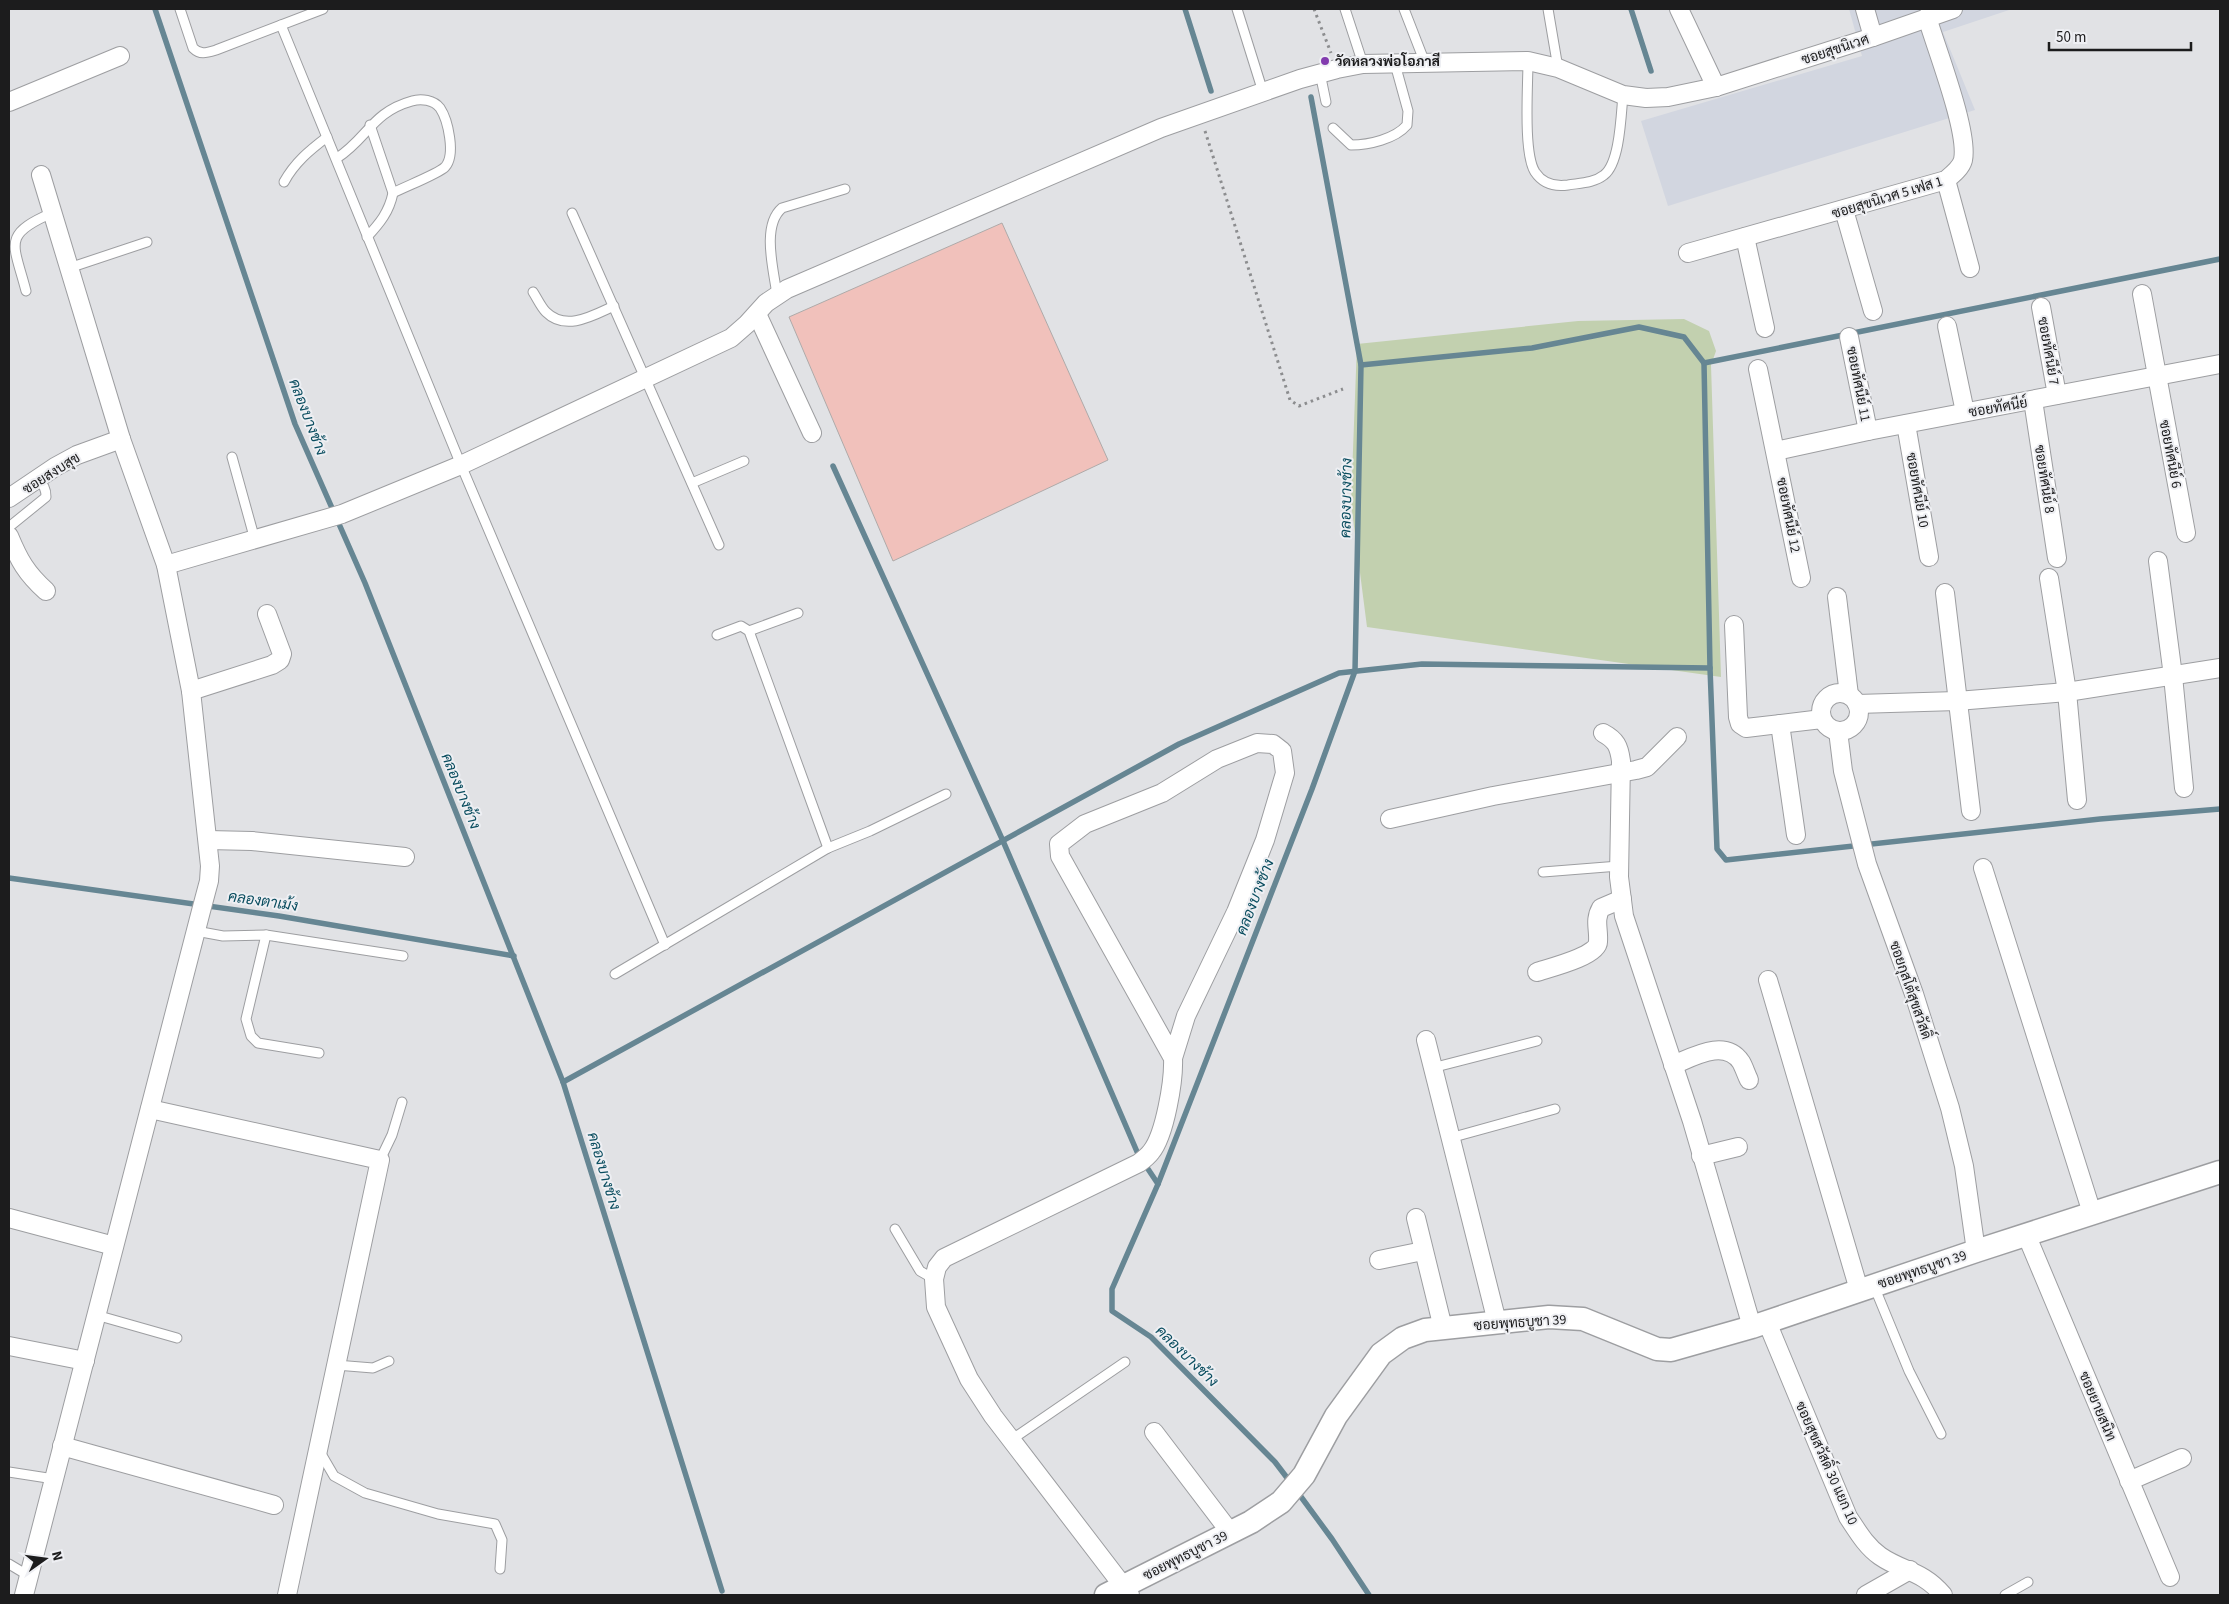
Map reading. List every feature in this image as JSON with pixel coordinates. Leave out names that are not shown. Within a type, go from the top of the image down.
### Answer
[{"type":"street","points":[[1679,9],[1716,87]]},
{"type":"street","points":[[1864,9],[1873,37]]},
{"type":"street","name":"ซอยสุขนิเวศ","points":[[166,565],[342,514],[461,465],[731,338],[766,303],[796,285],[1152,132],[1199,114],[1328,71],[1363,64],[1528,61],[1558,68],[1624,95],[1646,98],[1668,97],[1716,87],[1873,37],[1953,9]]},
{"type":"street","name":"ซอยสุขนิเวศ 5 เฟส 1","points":[[1688,253],[1946,180],[1963,162],[1964,148],[1960,127],[1927,17]]},
{"type":"street","points":[[9,102],[120,56]]},
{"type":"street","points":[[24,1595],[209,881],[210,866],[191,691],[166,565],[122,439],[41,175]]},
{"type":"street","points":[[1946,180],[1970,268]]},
{"type":"street","points":[[1844,210],[1873,311]]},
{"type":"street","points":[[1744,237],[1765,328]]},
{"type":"street","name":"ซอยทัศนีย์ 6","points":[[2142,294],[2186,533]]},
{"type":"street","name":"ซอยทัศนีย์ 7","points":[[2041,307],[2057,395]]},
{"type":"street","points":[[757,314],[812,433]]},
{"type":"street","points":[[1947,326],[1965,412]]},
{"type":"street","name":"ซอยทัศนีย์ 11","points":[[1850,337],[1868,431]]},
{"type":"street","name":"ซอยทัศนีย์","points":[[1776,451],[1868,431],[2220,364]]},
{"type":"street","name":"ซอยทัศนีย์ 12","points":[[1758,369],[1801,578]]},
{"type":"street","name":"ซอยทัศนีย์ 8","points":[[2033,400],[2057,558]]},
{"type":"street","name":"ซอยทัศนีย์ 10","points":[[1906,424],[1929,556]]},
{"type":"street","name":"ซอยสงบสุข","points":[[9,498],[76,455],[122,439]]},
{"type":"street","points":[[9,536],[21,564],[31,578],[46,591]]},
{"type":"street","points":[[2158,561],[2184,788]]},
{"type":"street","points":[[2049,578],[2067,692],[2078,800]]},
{"type":"street","points":[[1945,593],[1971,811]]},
{"type":"street","points":[[1837,597],[1853,700],[1858,717],[1855,723],[1844,731],[1838,731],[1826,725],[1822,719],[1821,711],[1827,698],[1834,694],[1853,700],[1957,701],[2067,692],[2220,668]]},
{"type":"street","points":[[191,691],[272,665],[280,660],[282,654],[267,614]]},
{"type":"street","points":[[1734,625],[1738,717],[1740,724],[1746,728],[1822,719]]},
{"type":"street","points":[[1780,724],[1796,834]]},
{"type":"street","name":"ซอยกุสโต้สุขสวัสดิ์","points":[[1838,731],[1843,772],[1867,864],[1914,994],[1950,1108],[1964,1166],[1976,1251]]},
{"type":"street","name":"ซอยสุขสวัสดิ์ 30 แยก 10","points":[[1603,733],[1614,738],[1618,745],[1621,761],[1620,866],[1624,916],[1701,1156],[1760,1324],[1848,1517],[1864,1541],[1881,1557],[1910,1570],[1935,1586],[1943,1595]]},
{"type":"street","points":[[1390,819],[1494,796],[1621,774],[1647,767],[1677,737]]},
{"type":"street","points":[[1120,1592],[968,1379],[936,1307],[934,1279],[937,1267],[944,1258],[1145,1158],[1159,1139],[1174,1079],[1173,1058],[1186,1016],[1236,912],[1265,840],[1285,773],[1282,751],[1273,744],[1257,743],[1217,759],[1162,793],[1085,824],[1059,844],[1060,856],[1173,1058]]},
{"type":"street","points":[[208,840],[252,841],[405,857]]},
{"type":"street","points":[[1983,868],[2092,1213]]},
{"type":"street","points":[[1537,972],[1580,958],[1595,949],[1599,944],[1597,916],[1601,908],[1622,899]]},
{"type":"street","points":[[1768,980],[1866,1288]]},
{"type":"street","points":[[1426,1040],[1497,1322]]},
{"type":"street","points":[[1673,1065],[1710,1051],[1721,1050],[1730,1052],[1740,1061],[1749,1080]]},
{"type":"street","points":[[150,1110],[380,1160],[287,1595]]},
{"type":"street","points":[[1701,1156],[1738,1146]]},
{"type":"street","name":"ซอยพุทธบูชา 39","points":[[1120,1592],[1282,1502],[1304,1475],[1336,1416],[1381,1354],[1403,1338],[1424,1330],[1549,1317],[1583,1319],[1657,1349],[1671,1350],[1760,1324],[2026,1234],[2220,1172]]},
{"type":"street","points":[[9,1218],[114,1246]]},
{"type":"street","points":[[1416,1218],[1443,1328]]},
{"type":"street","name":"ซอยยายสนิท","points":[[2026,1234],[2170,1578]]},
{"type":"street","points":[[1379,1260],[1423,1251]]},
{"type":"street","points":[[9,1346],[84,1361]]},
{"type":"street","points":[[1154,1432],[1230,1532]]},
{"type":"street","points":[[62,1446],[274,1505]]},
{"type":"street","points":[[2129,1481],[2182,1458]]},
{"type":"street","points":[[1866,1595],[1910,1570]]},
{"type":"lane","points":[[180,9],[193,48],[203,53],[216,50],[323,9]]},
{"type":"lane","points":[[1237,9],[1263,92]]},
{"type":"lane","points":[[1345,9],[1363,64]]},
{"type":"lane","points":[[1404,9],[1425,63]]},
{"type":"lane","points":[[1548,9],[1558,68]]},
{"type":"lane","points":[[281,25],[461,465],[665,945]]},
{"type":"lane","points":[[1528,61],[1529,151],[1534,170],[1543,181],[1557,187],[1593,181],[1604,175],[1612,166],[1624,95]]},
{"type":"lane","points":[[1332,128],[1351,145],[1363,145],[1400,133],[1407,125],[1408,111],[1395,64]]},
{"type":"lane","points":[[1326,102],[1328,71]]},
{"type":"lane","points":[[337,158],[350,150],[370,125],[385,112],[412,100],[427,100],[440,107],[448,127],[449,158],[444,167],[393,193]]},
{"type":"lane","points":[[367,237],[383,220],[390,207],[393,193],[370,125]]},
{"type":"lane","points":[[284,182],[291,170],[308,151],[327,137]]},
{"type":"lane","points":[[777,295],[770,226],[776,213],[782,208],[845,189]]},
{"type":"lane","points":[[26,291],[14,244],[20,231],[30,223],[52,213]]},
{"type":"lane","points":[[572,213],[719,545]]},
{"type":"lane","points":[[69,268],[147,242]]},
{"type":"lane","points":[[534,292],[547,313],[565,321],[585,320],[614,306]]},
{"type":"lane","points":[[232,457],[255,540]]},
{"type":"lane","points":[[692,484],[744,461]]},
{"type":"lane","points":[[9,527],[46,497],[43,484],[37,479]]},
{"type":"lane","points":[[749,631],[798,613]]},
{"type":"lane","points":[[717,635],[742,626],[749,631],[828,848]]},
{"type":"lane","points":[[615,974],[828,848],[870,831],[946,794]]},
{"type":"lane","points":[[1543,872],[1620,866]]},
{"type":"lane","points":[[196,931],[223,936],[266,935],[403,956]]},
{"type":"lane","points":[[266,935],[246,1019],[250,1036],[258,1043],[319,1053]]},
{"type":"lane","points":[[1432,1068],[1537,1041]]},
{"type":"lane","points":[[380,1160],[392,1135],[402,1102]]},
{"type":"lane","points":[[1450,1138],[1555,1110]]},
{"type":"lane","points":[[895,1229],[920,1271],[934,1279]]},
{"type":"lane","points":[[1866,1288],[1941,1434]]},
{"type":"lane","points":[[96,1315],[177,1338]]},
{"type":"lane","points":[[336,1365],[373,1368],[389,1361]]},
{"type":"lane","points":[[1011,1440],[1125,1362]]},
{"type":"lane","points":[[318,1449],[334,1476],[364,1493],[438,1514],[495,1524],[502,1540],[500,1569]]},
{"type":"lane","points":[[9,1472],[54,1480]]},
{"type":"lane","points":[[9,1564],[29,1576]]},
{"type":"lane","points":[[2006,1595],[2028,1582]]},
{"type":"path","points":[[1314,9],[1328,71]]},
{"type":"path","points":[[1199,114],[1290,400],[1299,406],[1343,389]]},
{"type":"shaded area","points":[[1849,9],[2012,9],[1943,32],[1975,110],[1668,206],[1641,121],[1862,56]]},
{"type":"green space","points":[[1684,319],[1709,331],[1716,351],[1711,365],[1721,677],[1367,627],[1351,503],[1357,344],[1578,321]]},
{"type":"building","points":[[1002,223],[1108,460],[893,561],[789,317]]},
{"type":"waterway","name":"คลองบางช้าง","points":[[155,9],[295,424],[365,583],[563,1082],[722,1591]]},
{"type":"waterway","points":[[1185,9],[1211,91]]},
{"type":"waterway","points":[[1631,9],[1651,71]]},
{"type":"waterway","name":"คลองบางช้าง","points":[[1291,1483],[1275,1462],[1151,1337],[1112,1311],[1112,1289],[1158,1184],[1312,789],[1355,671],[1361,365],[1311,97]]},
{"type":"waterway","points":[[1361,365],[1532,348],[1639,327],[1684,337],[1704,363],[2220,259]]},
{"type":"waterway","points":[[1704,363],[1710,668],[1717,849],[1726,860],[2100,819],[2220,809]]},
{"type":"waterway","points":[[833,466],[1003,841],[1138,1154],[1158,1184]]},
{"type":"waterway","points":[[563,1082],[1179,744],[1339,673],[1422,664],[1710,668]]},
{"type":"waterway","name":"คลองตาเม้ง","points":[[9,878],[279,916],[514,956]]},
{"type":"waterway","name":"คลองบางช้าง","points":[[1296,1490],[1332,1539],[1369,1595]]},
{"type":"place","name":"วัดหลวงพ่อโอภาสี","points":[[1325,61]]}]
